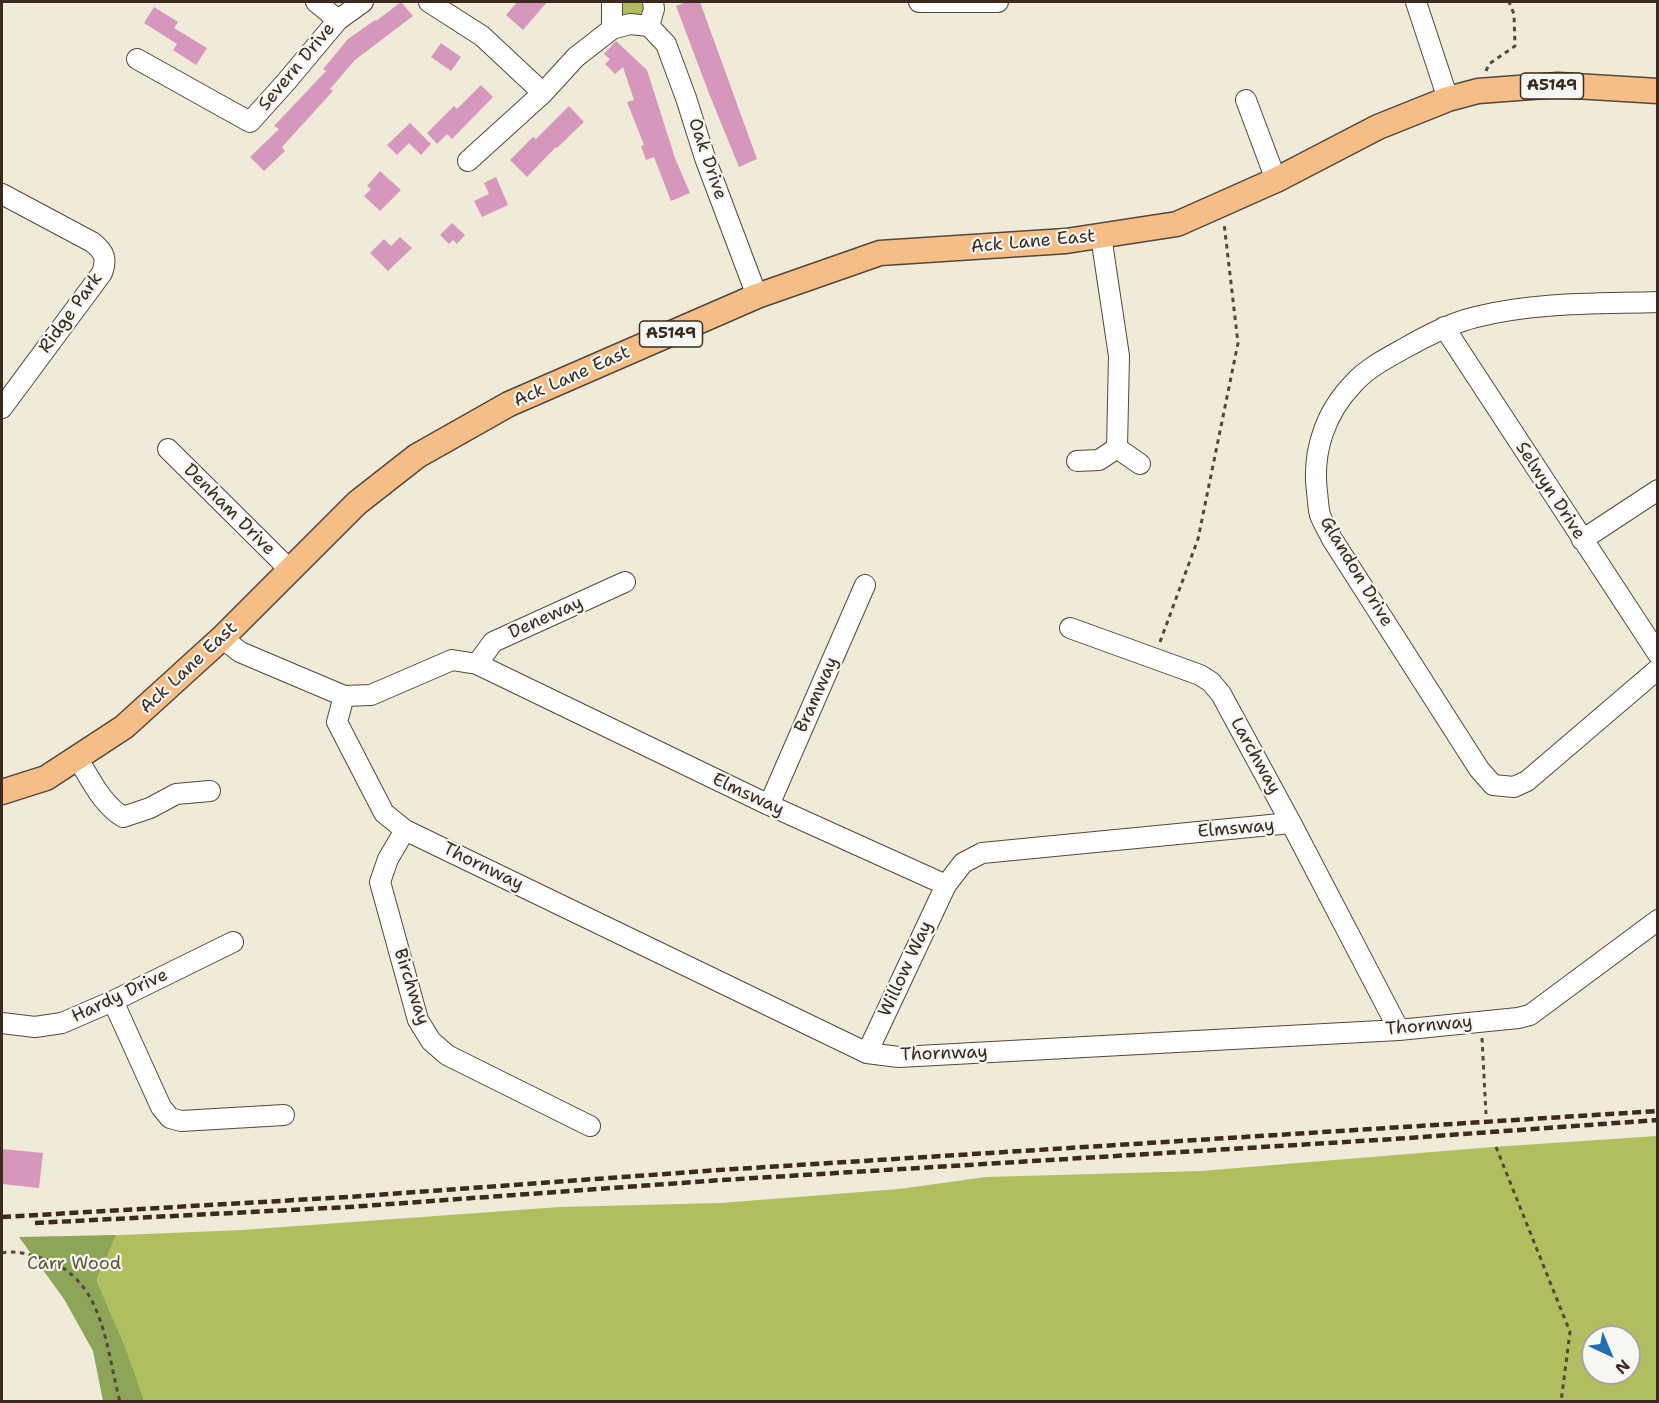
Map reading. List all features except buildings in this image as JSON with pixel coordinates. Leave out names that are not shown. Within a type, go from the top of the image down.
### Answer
[{"type":"main road","name":"A5149","points":[[1448,99],[1478,91],[1558,85],[1658,91]]},
{"type":"main road","name":"Ack Lane East","points":[[2,792],[46,778],[78,759],[133,720],[222,638],[357,503],[417,456],[509,404],[757,296],[880,253],[1066,241],[1177,224],[1276,180],[1378,127],[1448,99]]},
{"type":"street","points":[[316,2],[338,20]]},
{"type":"street","name":"Severn Drive","points":[[137,59],[250,122],[338,20],[363,2]]},
{"type":"street","points":[[429,2],[482,36],[525,73],[543,93]]},
{"type":"street","points":[[612,2],[612,29]]},
{"type":"street","points":[[468,161],[543,93],[576,57],[612,29],[630,24],[649,26],[654,9],[653,2]]},
{"type":"street","points":[[919,2],[998,2]]},
{"type":"street","points":[[1416,2],[1448,99]]},
{"type":"street","name":"Oak Drive","points":[[649,26],[666,44],[705,158],[757,296]]},
{"type":"street","points":[[1246,100],[1276,180]]},
{"type":"street","name":"Ridge Park","points":[[2,194],[92,242],[102,250],[106,261],[102,273],[2,408]]},
{"type":"street","points":[[1101,236],[1119,356],[1117,448]]},
{"type":"street","name":"Glandon Drive","points":[[1658,302],[1540,306],[1477,317],[1444,327],[1378,363],[1354,382],[1339,400],[1325,427],[1316,452],[1319,514],[1332,539],[1479,769],[1493,785],[1514,787],[1527,781],[1658,669]]},
{"type":"street","name":"Selwyn Drive","points":[[1444,327],[1658,654]]},
{"type":"street","points":[[1077,461],[1099,460],[1117,448]]},
{"type":"street","points":[[1117,448],[1140,464]]},
{"type":"street","name":"Denham Drive","points":[[168,449],[290,570]]},
{"type":"street","points":[[1582,540],[1658,490]]},
{"type":"street","name":"Deneway","points":[[477,664],[493,642],[625,582]]},
{"type":"street","name":"Bramway","points":[[769,805],[865,585]]},
{"type":"street","name":"Larchway","points":[[1070,628],[1200,675],[1211,682],[1221,694],[1399,1030]]},
{"type":"street","name":"Elmsway","points":[[222,638],[240,652],[344,696],[371,695],[452,660],[477,664],[769,805],[946,885],[963,863],[982,853],[1291,824]]},
{"type":"street","name":"Thornway","points":[[344,696],[337,722],[384,813],[405,830],[867,1053],[899,1058],[1399,1030],[1518,1018],[1530,1015],[1658,920]]},
{"type":"street","points":[[78,759],[106,803],[123,817],[150,808],[176,794],[210,791]]},
{"type":"street","name":"Birchway","points":[[405,830],[388,859],[380,882],[418,1020],[431,1041],[447,1055],[591,1126]]},
{"type":"street","name":"Willow Way","points":[[867,1053],[946,885]]},
{"type":"street","name":"Hardy Drive","points":[[2,1023],[35,1027],[62,1023],[113,1001],[233,942]]},
{"type":"street","points":[[113,1001],[161,1107],[170,1118],[181,1120],[284,1115]]},
{"type":"path","points":[[1478,91],[1489,64],[1515,46],[1514,14],[1509,2]]},
{"type":"path","points":[[1154,659],[1198,539],[1238,343],[1221,203]]},
{"type":"path","points":[[1481,1022],[1486,1114]]},
{"type":"path","points":[[1496,1147],[1570,1332],[1561,1401]]},
{"type":"path","points":[[2,1253],[34,1255],[73,1274],[90,1298],[105,1330],[120,1401]]},
{"type":"green space","points":[[612,2],[653,2],[653,18],[619,25]]},
{"type":"green space","points":[[1657,1136],[1657,1401],[128,1401],[72,1237],[242,1230],[560,1207],[721,1203],[899,1189],[986,1177],[1201,1171]]},
{"type":"green space","name":"Carr Wood","points":[[116,1235],[96,1280],[125,1347],[144,1401],[103,1401],[93,1351],[64,1299],[19,1237]]},
{"type":"railway","points":[[2,1217],[348,1197],[719,1170],[1658,1111]]},
{"type":"railway","points":[[35,1223],[349,1207],[722,1180],[1394,1139],[1658,1120]]}]
